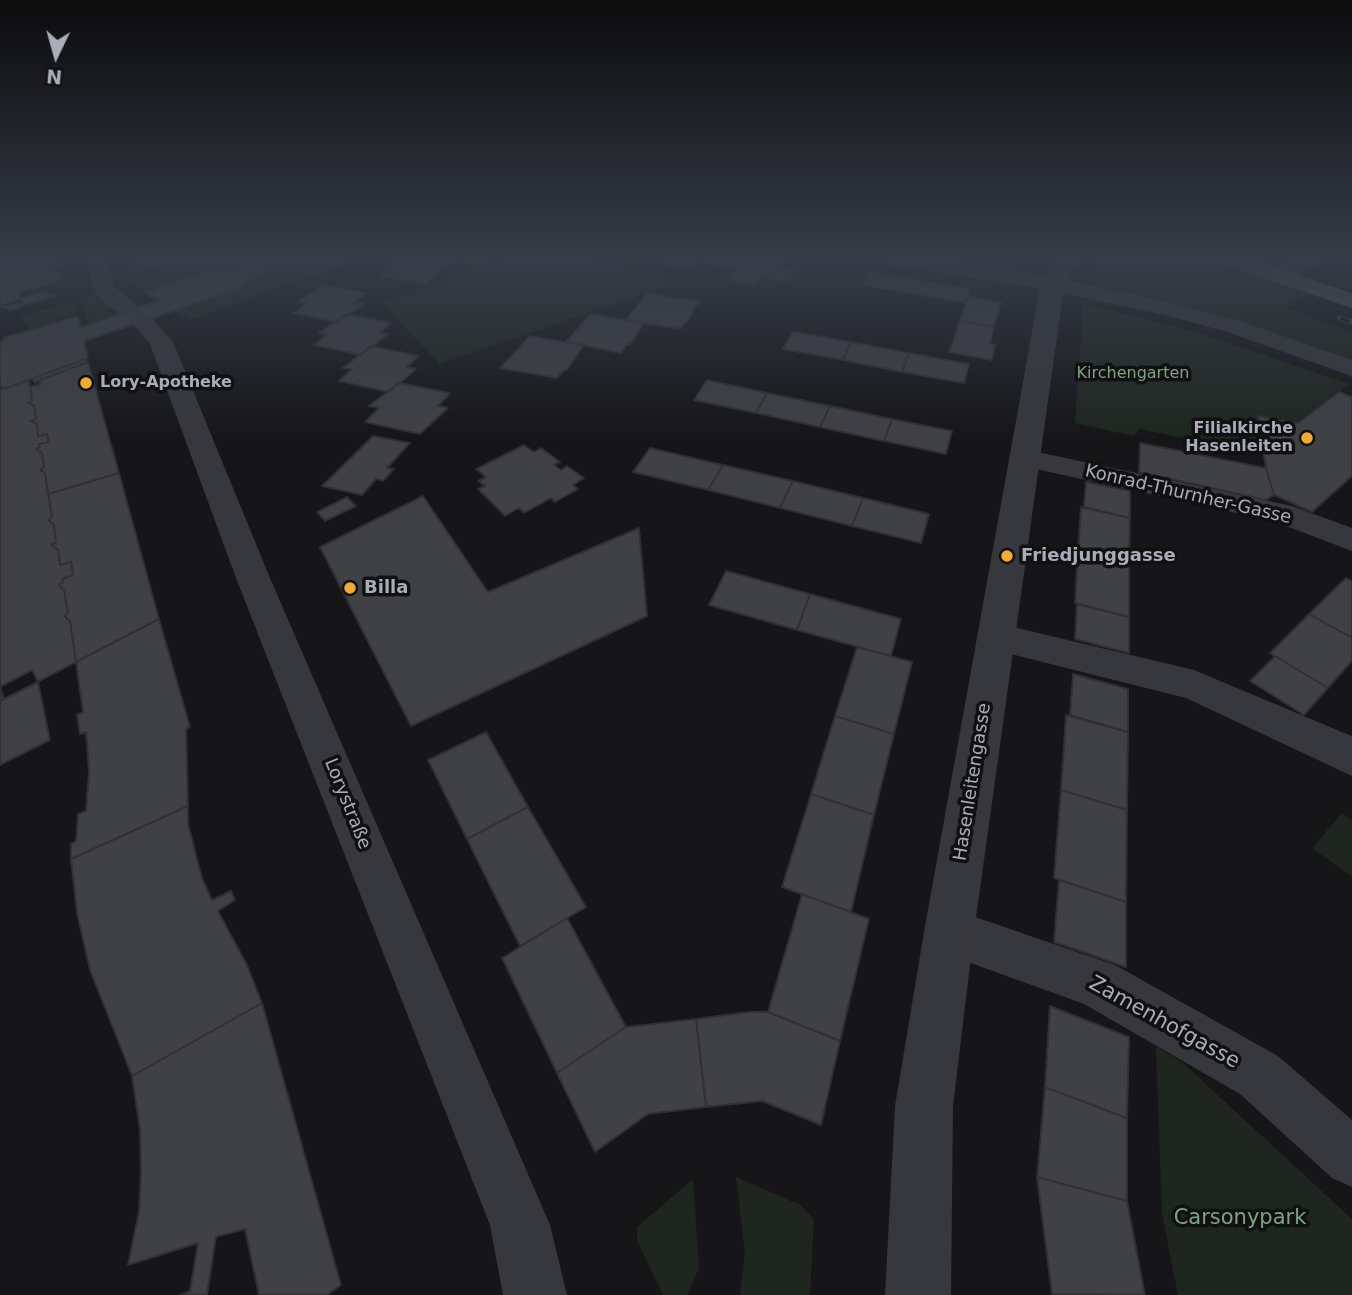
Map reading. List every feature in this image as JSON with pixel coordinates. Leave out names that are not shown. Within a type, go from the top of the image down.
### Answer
[{"type":"street","name":"Lorystraße","points":[[139,319],[162,342],[253,578],[516,1213],[529,1255],[535,1295]]},
{"type":"street","name":"Hasenleitengasse","points":[[918,1295],[924,1106],[1023,458],[1051,319]]},
{"type":"street","points":[[1205,319],[1352,368]]},
{"type":"street","name":"Konrad-Thurnher-Gasse","points":[[1023,458],[1281,513],[1352,540]]},
{"type":"street","points":[[996,637],[1194,685],[1335,747],[1352,758]]},
{"type":"street","name":"Zamenhofgasse","points":[[949,932],[1097,983],[1259,1075],[1352,1158]]},
{"type":"green space","points":[[21,319],[60,319],[31,329]]},
{"type":"green space","points":[[87,319],[101,319],[88,324]]},
{"type":"green space","points":[[397,319],[569,319],[440,364]]},
{"type":"green space","name":"Kirchengarten","points":[[1082,319],[1145,319],[1196,332],[1349,384],[1296,423],[1259,416],[1264,454],[1139,429],[1134,436],[1075,423]]},
{"type":"green space","points":[[1224,319],[1318,319],[1352,332],[1352,361]]},
{"type":"green space","points":[[1342,813],[1352,820],[1352,877],[1312,848]]},
{"type":"green space","name":"Carsonypark","points":[[1156,1046],[1183,1063],[1352,1219],[1352,1295],[1178,1295],[1162,1214]]},
{"type":"green space","points":[[736,1177],[800,1205],[814,1219],[810,1295],[740,1295],[745,1253]]},
{"type":"green space","points":[[693,1179],[699,1268],[687,1295],[663,1295],[637,1241],[637,1227]]},
{"type":"building","points":[[66,319],[79,319],[81,327],[103,319],[148,319],[84,341],[88,358],[4,389],[0,385],[0,342],[5,340],[3,338]]},
{"type":"building","points":[[338,319],[373,319],[391,323],[379,333],[388,334],[361,355],[314,345],[327,335],[319,333]]},
{"type":"building","points":[[585,319],[623,319],[644,323],[630,345],[627,344],[621,353],[566,342]]},
{"type":"building","points":[[626,319],[688,319],[680,329]]},
{"type":"building","points":[[961,319],[996,319],[994,327]]},
{"type":"building","points":[[960,321],[994,327],[990,344],[995,345],[992,360],[949,352]]},
{"type":"building","points":[[793,332],[851,342],[843,360],[783,349]]},
{"type":"building","points":[[530,336],[584,345],[567,370],[557,378],[500,368]]},
{"type":"building","points":[[851,342],[909,353],[902,372],[843,360]]},
{"type":"building","points":[[371,346],[419,356],[407,367],[416,369],[389,392],[339,381],[352,369],[343,368]]},
{"type":"building","points":[[909,353],[969,364],[964,383],[902,372]]},
{"type":"building","points":[[86,359],[86,363],[35,382],[32,379]]},
{"type":"building","points":[[88,362],[119,473],[48,494],[45,473],[40,470],[44,467],[42,453],[36,449],[40,447],[39,444],[49,442],[47,434],[38,436],[37,424],[31,421],[36,419],[34,405],[28,403],[32,400],[30,387],[41,384],[39,380]]},
{"type":"building","points":[[29,380],[32,400],[28,403],[34,405],[36,419],[31,421],[37,424],[38,436],[47,434],[49,442],[39,444],[40,447],[36,449],[42,453],[44,467],[40,470],[45,473],[52,517],[48,520],[54,525],[56,543],[51,545],[58,550],[60,565],[71,562],[73,575],[62,579],[63,582],[59,585],[64,590],[68,613],[64,616],[70,621],[76,662],[0,701],[0,390]]},
{"type":"building","points":[[707,380],[767,393],[756,413],[694,400]]},
{"type":"building","points":[[399,383],[450,393],[438,406],[448,408],[420,434],[365,422],[379,408],[369,406]]},
{"type":"building","name":"Filialkirche Hasenleiten","points":[[1339,392],[1352,397],[1352,476],[1312,512],[1274,495],[1266,468],[1258,416],[1298,423]]},
{"type":"building","points":[[767,393],[830,406],[820,427],[756,413]]},
{"type":"building","points":[[830,406],[892,419],[884,441],[820,427]]},
{"type":"building","points":[[892,419],[952,431],[946,454],[884,441]]},
{"type":"building","points":[[373,436],[410,443],[387,468],[394,469],[383,481],[376,479],[362,495],[322,486]]},
{"type":"building","points":[[1140,443],[1266,468],[1274,495],[1266,500],[1139,472]]},
{"type":"building","points":[[524,445],[534,452],[541,448],[560,462],[554,465],[561,470],[567,466],[584,478],[573,485],[578,489],[555,502],[551,498],[524,513],[519,508],[505,516],[478,489],[485,486],[478,481],[486,477],[476,469]]},
{"type":"building","points":[[650,448],[723,465],[708,490],[633,472]]},
{"type":"building","points":[[723,465],[793,481],[780,508],[708,490]]},
{"type":"building","points":[[119,473],[159,619],[76,662],[70,621],[64,616],[68,613],[64,590],[59,585],[63,582],[62,579],[73,575],[71,562],[60,565],[58,550],[51,545],[56,543],[54,525],[48,520],[52,517],[48,494]]},
{"type":"building","points":[[793,481],[863,498],[852,526],[780,508]]},
{"type":"building","points":[[1086,482],[1130,491],[1130,518],[1084,507]]},
{"type":"building","points":[[423,496],[488,592],[639,528],[647,616],[411,726],[320,547]]},
{"type":"building","points":[[347,497],[356,506],[325,521],[317,512]]},
{"type":"building","points":[[863,498],[929,514],[921,543],[852,526]]},
{"type":"building","points":[[1081,507],[1130,518],[1129,564],[1078,552]]},
{"type":"building","points":[[1078,552],[1129,564],[1129,617],[1075,603]]},
{"type":"building","points":[[726,571],[810,594],[797,630],[709,605]]},
{"type":"building","points":[[1346,578],[1352,581],[1352,638],[1309,614]]},
{"type":"building","points":[[810,594],[901,619],[891,656],[797,630]]},
{"type":"building","points":[[1077,604],[1129,617],[1129,653],[1075,639]]},
{"type":"building","points":[[1309,614],[1352,638],[1352,661],[1328,688],[1270,653]]},
{"type":"building","points":[[159,619],[190,727],[186,729],[188,806],[71,859],[71,844],[76,841],[78,814],[86,811],[89,771],[86,732],[80,734],[77,715],[83,712],[76,662]]},
{"type":"building","points":[[857,647],[912,662],[894,734],[835,716]]},
{"type":"building","points":[[1275,656],[1328,688],[1304,715],[1250,681]]},
{"type":"building","points":[[32,670],[38,682],[4,699],[0,687]]},
{"type":"building","points":[[1073,674],[1128,689],[1128,732],[1070,715]]},
{"type":"building","points":[[38,682],[50,740],[0,765],[0,701]]},
{"type":"building","points":[[1066,715],[1128,732],[1127,810],[1061,790]]},
{"type":"building","points":[[835,716],[894,734],[874,815],[811,794]]},
{"type":"building","points":[[486,732],[528,807],[467,839],[428,760]]},
{"type":"building","points":[[1061,790],[1127,810],[1126,902],[1054,878]]},
{"type":"building","points":[[811,794],[874,815],[851,912],[782,887]]},
{"type":"building","points":[[188,806],[188,824],[202,878],[212,900],[231,891],[235,900],[218,911],[247,965],[262,1003],[132,1076],[90,970],[77,913],[71,859]]},
{"type":"building","points":[[528,807],[586,907],[520,946],[467,839]]},
{"type":"building","points":[[1059,880],[1126,902],[1126,967],[1054,942]]},
{"type":"building","points":[[802,894],[869,919],[840,1041],[768,1012]]},
{"type":"building","points":[[567,918],[626,1027],[557,1073],[502,958]]},
{"type":"building","points":[[262,1003],[341,1285],[327,1295],[259,1295],[245,1229],[216,1237],[207,1295],[180,1295],[190,1291],[198,1243],[128,1265],[139,1211],[141,1172],[140,1130],[132,1076]]},
{"type":"building","points":[[1050,1006],[1129,1037],[1127,1118],[1045,1087]]},
{"type":"building","points":[[768,1012],[840,1041],[821,1125],[762,1101],[706,1107],[696,1019]]},
{"type":"building","points":[[696,1019],[706,1107],[648,1114],[595,1152],[557,1073],[626,1027]]},
{"type":"building","points":[[1045,1087],[1127,1118],[1127,1201],[1037,1177]]},
{"type":"building","points":[[1037,1177],[1127,1201],[1145,1295],[1052,1294]]},
{"type":"railway","points":[[1344,319],[1352,322]]},
{"type":"place","name":"Lory-Apotheke","points":[[86,383]]},
{"type":"place","name":"Filialkirche Hasenleiten","points":[[1307,438]]},
{"type":"place","name":"Friedjunggasse","points":[[1007,556]]},
{"type":"place","name":"Billa","points":[[350,588]]}]
